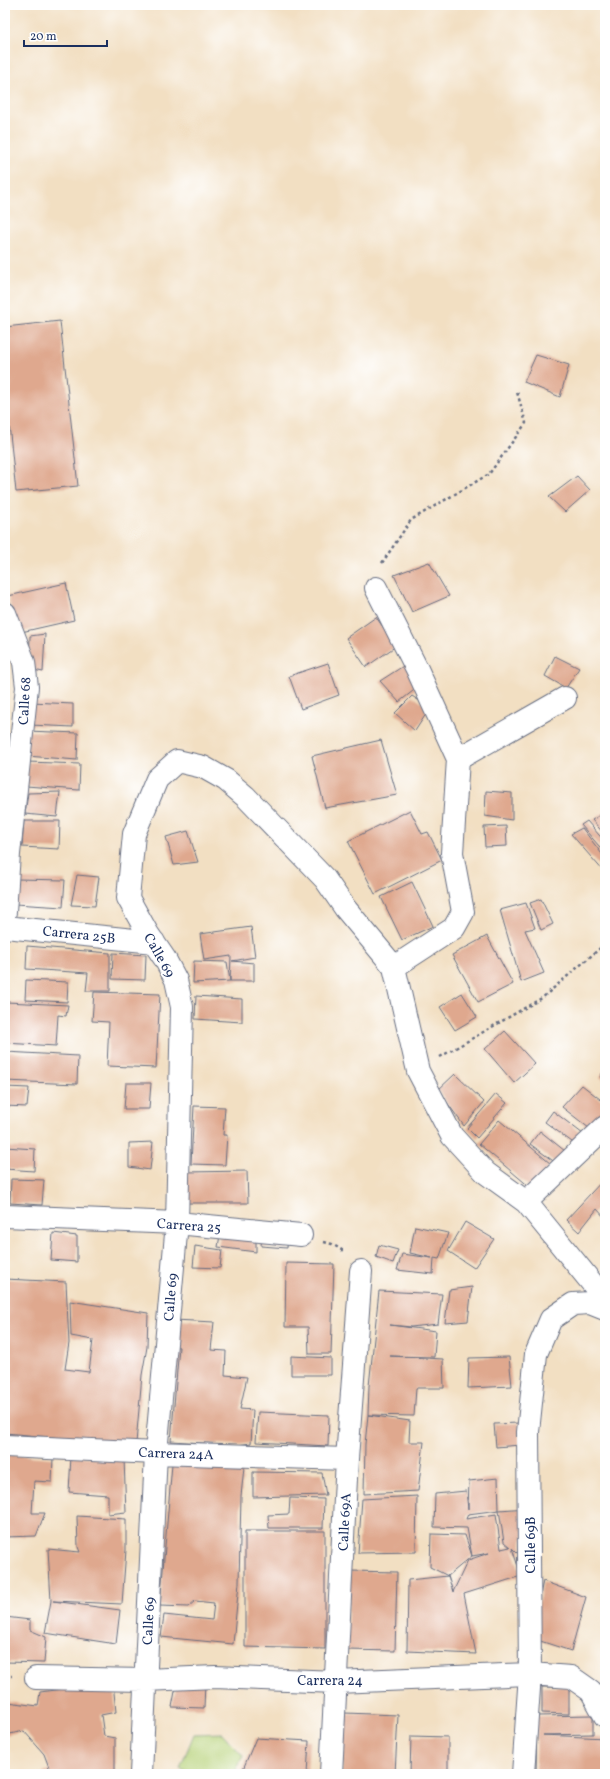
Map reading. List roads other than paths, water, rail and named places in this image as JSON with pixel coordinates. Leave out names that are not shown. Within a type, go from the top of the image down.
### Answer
[{"type":"street","points":[[376,588],[417,669],[458,759],[452,854],[463,912],[454,928],[394,967],[418,1071],[452,1136],[486,1173],[526,1202],[605,1299]]},
{"type":"street","name":"Calle 68","points":[[5,613],[24,662],[27,686],[9,854],[5,912]]},
{"type":"street","points":[[458,759],[565,698]]},
{"type":"street","name":"Calle 69","points":[[142,1774],[156,1453],[177,1223],[182,1007],[176,980],[165,958],[128,898],[134,834],[157,779],[177,761],[203,767],[226,780],[246,797],[320,873],[345,908],[394,967]]},
{"type":"street","name":"Carrera 25B","points":[[5,927],[154,942]]},
{"type":"street","points":[[526,1202],[605,1127]]},
{"type":"street","name":"Carrera 25","points":[[5,1216],[177,1223],[301,1235]]},
{"type":"street","name":"Calle 69A","points":[[331,1774],[347,1459],[361,1271]]},
{"type":"street","name":"Calle 69B","points":[[523,1774],[530,1674],[528,1432],[536,1354],[550,1319],[573,1304],[590,1303],[605,1309]]},
{"type":"street","name":"Carrera 24A","points":[[5,1446],[156,1453],[347,1459]]},
{"type":"street","name":"Carrera 24","points":[[36,1678],[145,1680],[215,1677],[336,1682],[530,1674],[571,1677],[591,1691],[605,1716]]}]
